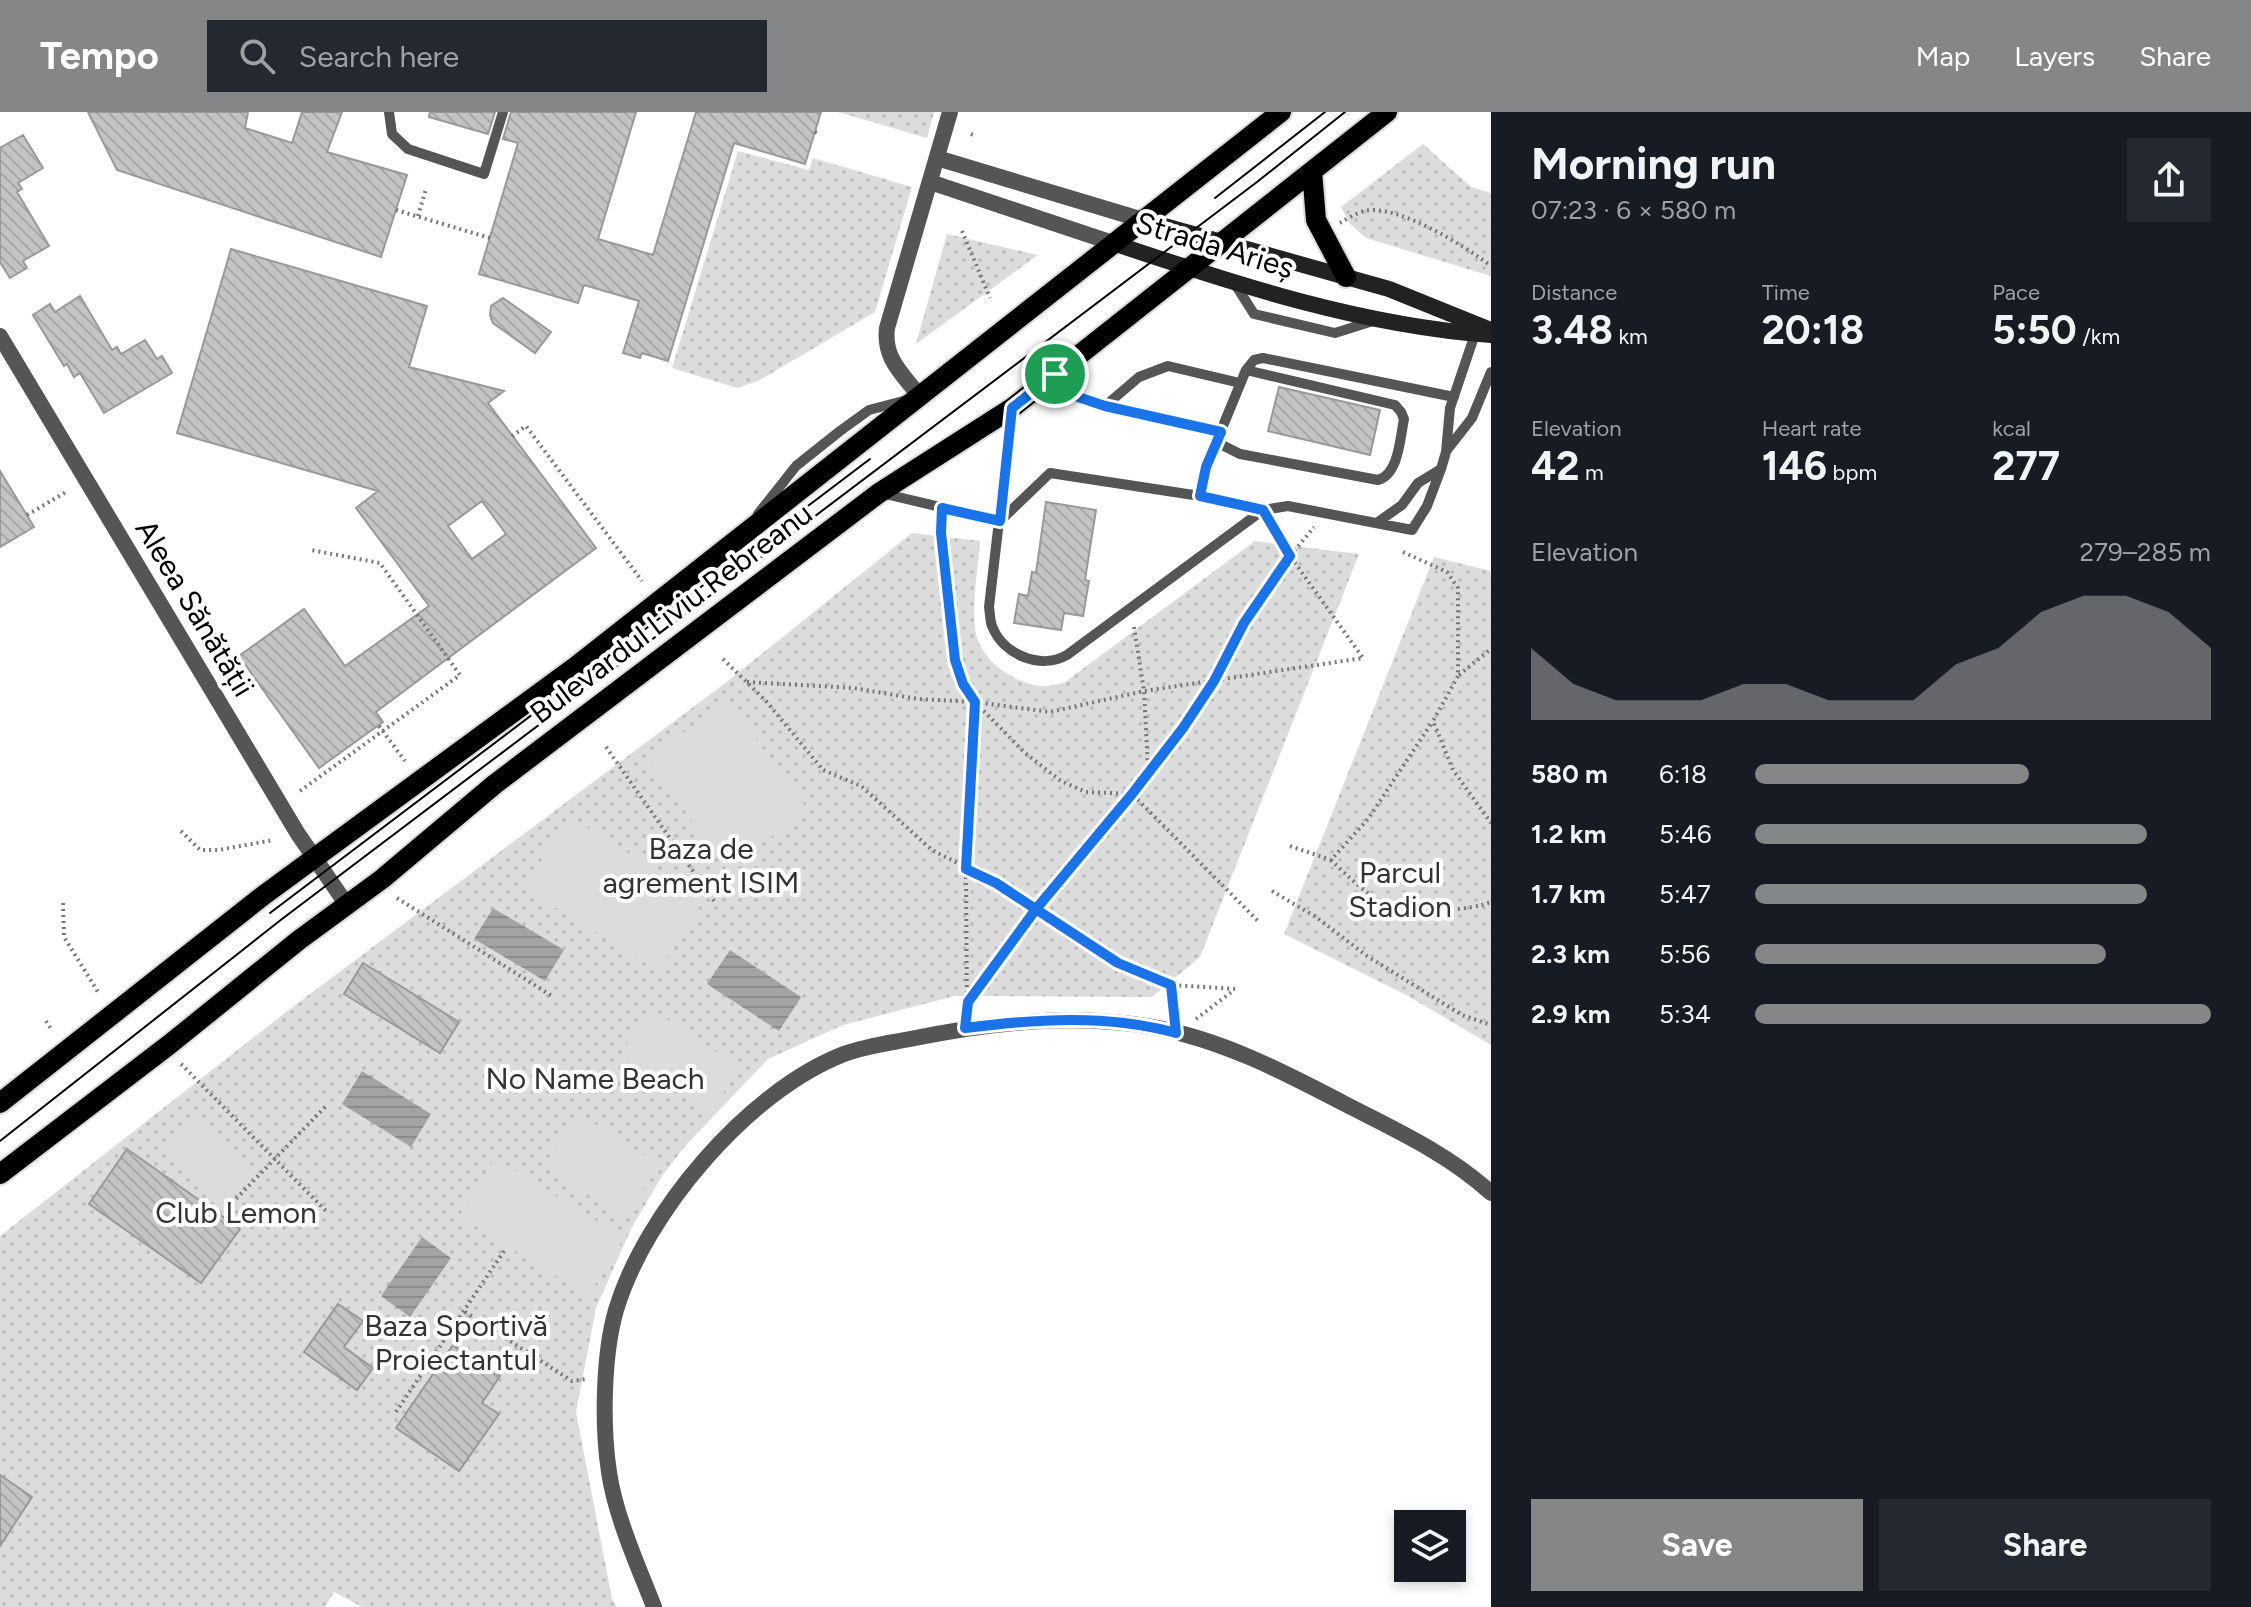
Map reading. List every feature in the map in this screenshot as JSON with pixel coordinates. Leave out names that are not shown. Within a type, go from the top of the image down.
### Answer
[{"type":"main road","name":"Bulevardul Liviu Rebreanu","points":[[0,1103],[314,857],[575,667],[1281,112]]},
{"type":"main road","name":"Bulevardul Liviu Rebreanu","points":[[0,1174],[382,879],[495,784],[879,493],[1012,408],[1387,112]]},
{"type":"main road","points":[[1312,171],[1316,220],[1346,277]]},
{"type":"main road","name":"Strada Arieș","points":[[1143,220],[1389,289],[1486,333]]},
{"type":"main road","name":"Strada Arieș","points":[[1113,243],[1235,284],[1379,319],[1486,333]]},
{"type":"street","points":[[920,397],[888,355],[885,344],[950,112]]},
{"type":"street","name":"Strada Arieș","points":[[937,158],[1143,220]]},
{"type":"street","name":"Strada Arieș","points":[[930,182],[1113,243]]},
{"type":"street","name":"Aleea Sănătății","points":[[0,336],[290,821],[347,905]]},
{"type":"street","points":[[654,1607],[631,1549],[609,1475],[605,1376],[615,1312],[654,1225],[670,1201],[720,1144],[774,1096],[844,1054],[965,1028],[999,1024],[1088,1020],[1155,1027],[1262,1063],[1405,1134],[1491,1193]]},
{"type":"lane","points":[[389,112],[392,134],[408,149],[484,174],[503,112]]},
{"type":"lane","points":[[1235,284],[1254,314],[1335,333],[1379,319]]},
{"type":"lane","points":[[1000,521],[1050,473],[1200,496],[1263,510],[1288,506],[1412,530],[1427,506],[1441,469],[1454,397],[1486,333]]},
{"type":"lane","points":[[1200,496],[1206,467],[1240,383],[1254,360],[1263,358],[1454,397]]},
{"type":"lane","points":[[1105,406],[1139,377],[1168,366],[1240,383]]},
{"type":"lane","points":[[1055,374],[1072,395],[1219,437],[1240,454],[1378,480],[1392,471],[1404,419],[1395,405],[1246,370]]},
{"type":"lane","points":[[1446,452],[1472,418],[1491,372]]},
{"type":"lane","points":[[1012,408],[989,607],[992,626],[1007,647],[1022,657],[1050,662],[1067,655],[1263,510]]},
{"type":"lane","points":[[1378,522],[1402,505],[1418,483],[1441,469]]},
{"type":"lane","points":[[879,493],[1000,521]]},
{"type":"path","points":[[418,216],[426,189]]},
{"type":"path","points":[[396,210],[490,238]]},
{"type":"path","points":[[1340,223],[1363,211],[1388,210],[1453,240],[1491,266]]},
{"type":"path","points":[[962,231],[990,298]]},
{"type":"path","points":[[512,436],[526,426],[642,581]]},
{"type":"path","points":[[27,515],[66,492]]},
{"type":"path","points":[[942,508],[941,533],[955,660],[963,684],[975,702],[1015,744],[1061,781],[1086,792],[1132,794],[1260,923]]},
{"type":"path","points":[[747,682],[854,688],[918,699],[975,702],[1050,712],[1144,691],[1299,665],[1363,658],[1290,556],[1263,510]]},
{"type":"path","points":[[968,1002],[1036,909],[1183,728],[1214,681],[1244,623],[1290,556],[1325,513]]},
{"type":"path","points":[[300,791],[460,675],[380,563],[311,550]]},
{"type":"path","points":[[1403,552],[1447,572],[1458,588],[1458,676]]},
{"type":"path","points":[[1131,609],[1144,691],[1148,772]]},
{"type":"path","points":[[1331,860],[1368,819],[1433,721],[1458,676],[1491,649]]},
{"type":"path","points":[[723,659],[766,701],[823,770],[861,786],[932,850],[996,883],[1118,963],[1171,985],[1236,989],[1176,1033]]},
{"type":"path","points":[[965,1028],[968,1002],[966,869],[975,702]]},
{"type":"path","points":[[1433,721],[1453,770],[1491,823]]},
{"type":"path","points":[[379,726],[405,761]]},
{"type":"path","points":[[606,747],[714,901]]},
{"type":"path","points":[[181,831],[200,850],[218,850],[274,840]]},
{"type":"path","points":[[1290,846],[1331,860],[1361,888],[1397,909],[1446,911],[1491,902]]},
{"type":"path","points":[[1272,891],[1316,917],[1367,956],[1462,1015],[1491,1025]]},
{"type":"path","points":[[397,898],[552,996]]},
{"type":"path","points":[[63,903],[64,937],[98,992]]},
{"type":"path","points":[[1171,985],[1176,1033]]},
{"type":"path","points":[[46,1021],[51,1029]]},
{"type":"path","points":[[181,1064],[328,1213]]},
{"type":"path","points":[[232,1203],[327,1105]]},
{"type":"path","points":[[396,1412],[504,1251]]},
{"type":"path","points":[[464,1311],[572,1381],[605,1376]]},
{"type":"green space","points":[[838,112],[934,112],[927,138]]},
{"type":"green space","points":[[1423,144],[1471,187],[1491,193],[1491,276],[1366,238],[1350,224],[1341,207]]},
{"type":"green space","points":[[738,151],[809,170],[813,158],[912,187],[875,312],[758,381],[737,388],[672,368]]},
{"type":"green space","points":[[947,234],[1038,255],[916,344]]},
{"type":"green space","points":[[912,533],[980,541],[974,607],[975,628],[982,650],[998,667],[1018,680],[1043,686],[1065,682],[1255,541],[1359,554],[1200,957],[1152,997],[955,996],[843,1025],[768,1059],[686,1145],[662,1176],[631,1229],[596,1308],[576,1412],[612,1599],[617,1607],[362,1607],[334,1592],[325,1607],[0,1607],[0,1236],[290,1009],[728,681]]},
{"type":"green space","name":"Parcul Stadion","points":[[1434,557],[1491,571],[1491,1045],[1408,996],[1284,934]]},
{"type":"green space","points":[[728,700],[808,810],[727,869],[647,759]]},
{"type":"green space","points":[[569,816],[704,900],[659,972],[524,888]]},
{"type":"green space","points":[[650,1008],[740,1067],[710,1114],[620,1056]]},
{"type":"green space","points":[[578,1113],[660,1165],[625,1219],[543,1166]]},
{"type":"green space","points":[[194,1119],[251,1176],[223,1205],[166,1148]]},
{"type":"green space","points":[[495,1158],[624,1238],[588,1296],[459,1216]]},
{"type":"shaded area","points":[[493,908],[564,950],[545,981],[474,939]]},
{"type":"shaded area","points":[[730,950],[801,997],[779,1031],[707,984]]},
{"type":"shaded area","points":[[362,1071],[431,1114],[411,1147],[342,1104]]},
{"type":"shaded area","points":[[422,1237],[451,1258],[410,1317],[381,1296]]},
{"type":"building","points":[[88,112],[248,112],[245,128],[292,143],[302,112],[342,112],[327,152],[407,175],[381,257],[117,170]]},
{"type":"building","points":[[430,112],[495,112],[488,134],[429,117]]},
{"type":"building","points":[[511,112],[636,112],[598,239],[653,255],[696,112],[821,112],[805,164],[734,143],[668,361],[642,353],[640,358],[623,353],[639,301],[584,285],[578,303],[479,274],[518,143],[503,139]]},
{"type":"building","points":[[23,135],[43,168],[18,183],[22,189],[17,192],[49,246],[23,261],[27,268],[10,278],[0,262],[0,148]]},
{"type":"building","points":[[231,249],[427,306],[409,367],[504,391],[488,403],[596,548],[376,712],[383,722],[319,768],[239,656],[304,609],[345,666],[429,606],[356,508],[378,491],[177,433]],"holes":[[[482,501],[506,534],[472,559],[448,526]]]},
{"type":"building","points":[[80,296],[112,350],[117,347],[121,354],[145,340],[157,359],[162,356],[172,373],[104,413],[80,373],[74,377],[67,364],[64,366],[33,315],[50,304],[55,312]]},
{"type":"building","points":[[503,298],[551,332],[535,353],[493,323],[491,306]]},
{"type":"building","points":[[1279,387],[1380,410],[1370,455],[1268,431]]},
{"type":"building","points":[[0,471],[34,527],[0,547]]},
{"type":"building","points":[[1046,502],[1096,510],[1083,616],[1064,613],[1061,630],[1014,623],[1019,594],[1028,596],[1032,572],[1036,573]]},
{"type":"building","points":[[363,963],[459,1022],[440,1053],[344,994]]},
{"type":"building","points":[[127,1149],[240,1229],[201,1283],[89,1204]]},
{"type":"building","points":[[338,1304],[363,1321],[344,1347],[373,1368],[357,1390],[304,1352]]},
{"type":"building","points":[[453,1345],[500,1376],[482,1403],[499,1414],[459,1471],[396,1428]]},
{"type":"building","points":[[0,1475],[32,1497],[0,1546]]},
{"type":"tram line","points":[[1215,198],[1325,112]]},
{"type":"tram line","points":[[0,1141],[282,919],[1257,182],[1345,112]]},
{"type":"tram line","points":[[270,913],[870,459]]},
{"type":"route","points":[[1055,374],[1012,408],[1000,521],[942,508],[941,533],[955,660],[963,684],[975,702],[966,869],[996,883],[1036,909],[1118,963],[1171,985],[1176,1033],[1155,1027],[1088,1020],[965,1028],[968,1002],[1036,909],[1183,728],[1214,681],[1244,623],[1290,556],[1263,510],[1200,496],[1206,467],[1221,432],[1105,406],[1072,395],[1055,374]]},
{"type":"park label","name":"Baza de agrement ISIM","points":[[701,865]]},
{"type":"park label","name":"No Name Beach","points":[[595,1078]]},
{"type":"park label","name":"Club Lemon","points":[[236,1212]]},
{"type":"park label","name":"Baza Sportivă Proiectantul","points":[[456,1342]]}]
